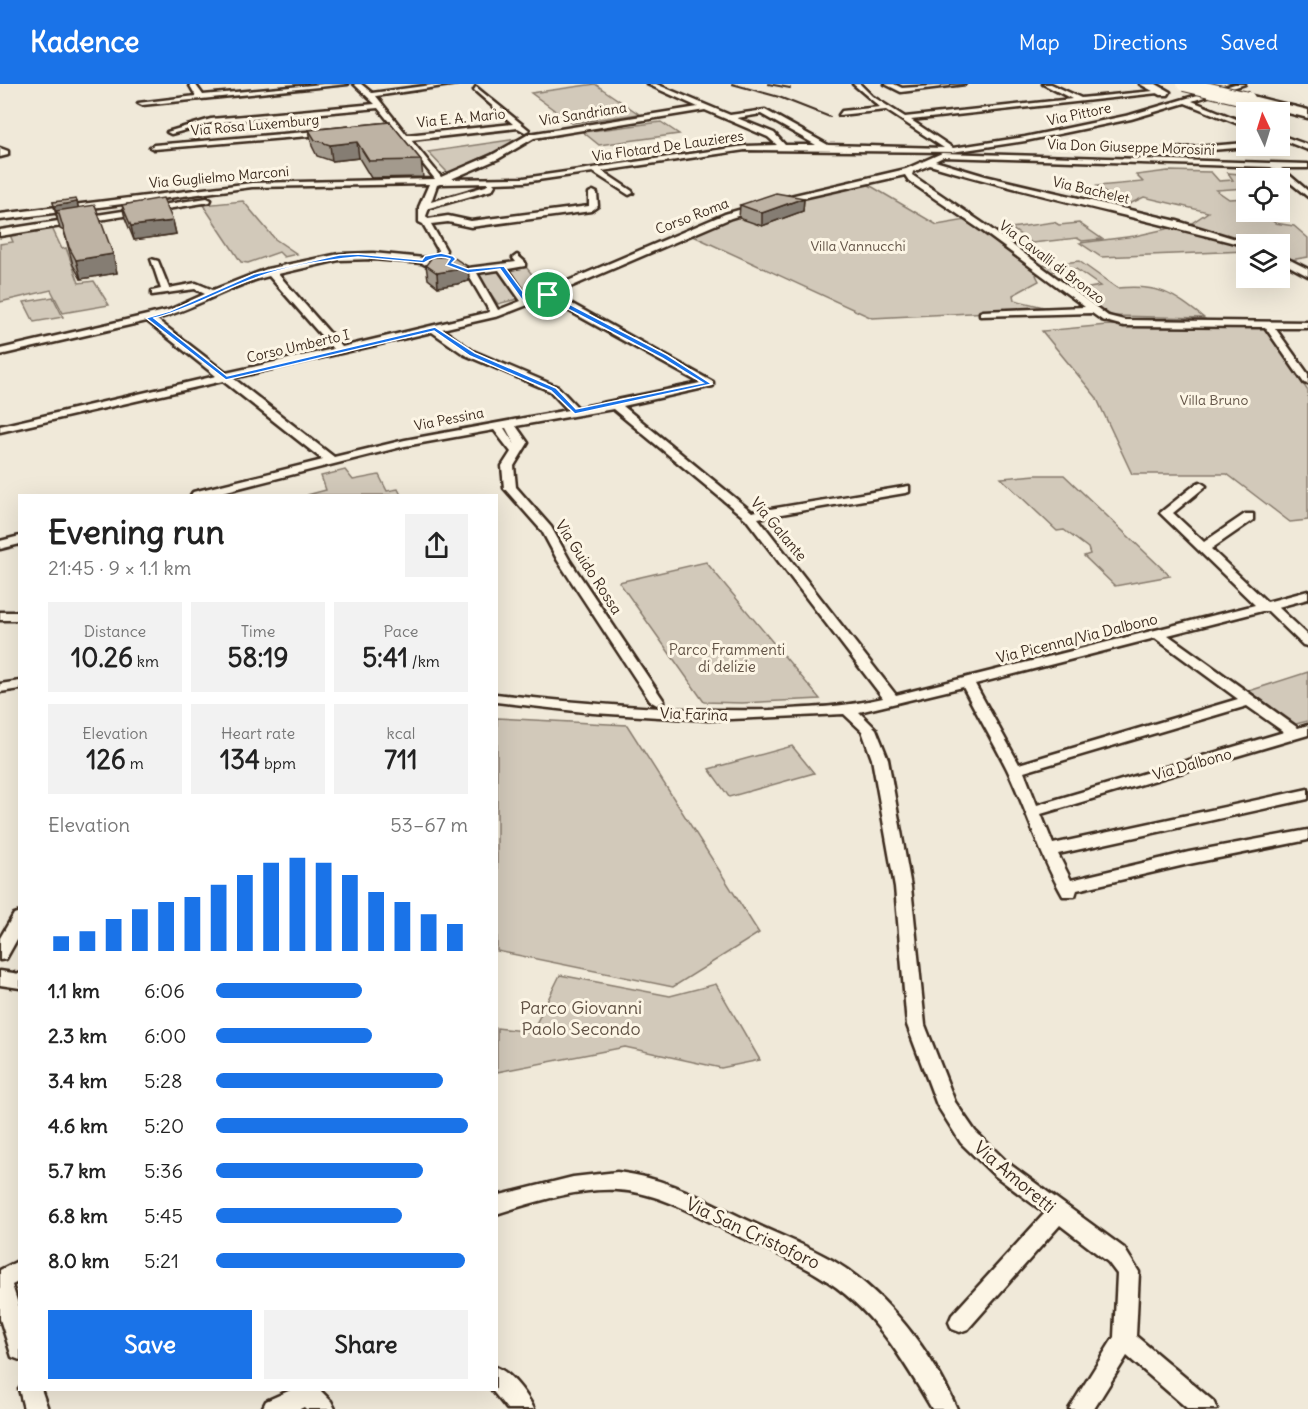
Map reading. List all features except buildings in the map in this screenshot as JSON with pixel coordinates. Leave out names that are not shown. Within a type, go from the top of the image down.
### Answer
[{"type":"highway","points":[[1146,84],[1164,92]]},
{"type":"highway","points":[[1184,84],[1308,112]]},
{"type":"highway","points":[[1202,84],[1251,98]]},
{"type":"street","points":[[192,84],[201,98]]},
{"type":"street","points":[[142,103],[345,84]]},
{"type":"street","points":[[357,84],[371,95],[441,182],[433,184],[423,207],[423,222],[442,250],[441,255]]},
{"type":"street","points":[[371,95],[454,84]]},
{"type":"street","points":[[650,84],[771,135],[783,147]]},
{"type":"street","points":[[856,84],[886,108],[952,152]]},
{"type":"street","points":[[888,84],[901,90],[962,84]]},
{"type":"street","points":[[1046,84],[1082,101]]},
{"type":"street","points":[[1141,84],[1236,121]]},
{"type":"street","name":"Via Pittore","points":[[952,152],[1131,117],[1242,84]]},
{"type":"street","name":"Via Sandriana","points":[[476,89],[532,136]]},
{"type":"street","points":[[904,119],[1164,92]]},
{"type":"street","points":[[171,132],[211,121],[380,106]]},
{"type":"street","name":"Via Sandriana","points":[[441,182],[532,136],[708,107]]},
{"type":"street","points":[[1026,107],[1041,116]]},
{"type":"street","points":[[842,113],[886,108]]},
{"type":"street","points":[[731,117],[762,112],[826,147]]},
{"type":"street","name":"Via E. A. Mario","points":[[405,138],[521,125]]},
{"type":"street","points":[[384,127],[395,126]]},
{"type":"street","name":"Via Rosa Luxemburg","points":[[154,147],[340,131]]},
{"type":"street","points":[[1030,138],[1038,143]]},
{"type":"street","points":[[1290,141],[1308,140]]},
{"type":"street","points":[[1290,141],[1308,148]]},
{"type":"street","points":[[1116,158],[1236,145]]},
{"type":"street","name":"Via Flotard De Lauzieres","points":[[441,182],[492,182],[595,170],[715,152],[783,147],[952,152]]},
{"type":"street","points":[[1046,148],[1062,158]]},
{"type":"street","points":[[874,149],[905,167],[927,162],[952,152]]},
{"type":"street","points":[[889,159],[897,150]]},
{"type":"street","points":[[921,151],[927,162]]},
{"type":"street","name":"Via Don Giuseppe Morosini","points":[[952,152],[1308,166]]},
{"type":"street","name":"Corso Roma","points":[[496,314],[548,295],[622,260],[728,216],[813,191],[910,171],[927,162]]},
{"type":"street","name":"Via Bachelet","points":[[927,162],[1236,241]]},
{"type":"street","points":[[1273,165],[1308,195]]},
{"type":"street","points":[[595,170],[628,193]]},
{"type":"street","name":"Via Cavalli di Bronzo","points":[[910,171],[908,176],[984,228],[1091,310],[1105,318],[1124,323],[1308,325]]},
{"type":"street","name":"Via Guglielmo Marconi","points":[[0,217],[95,203],[285,183],[441,182]]},
{"type":"street","points":[[423,207],[489,188],[492,182]]},
{"type":"street","points":[[258,195],[428,192]]},
{"type":"street","points":[[423,222],[448,219],[471,224],[591,208],[594,206],[593,193]]},
{"type":"street","points":[[0,233],[248,196]]},
{"type":"street","points":[[151,197],[156,208]]},
{"type":"street","points":[[112,202],[118,214]]},
{"type":"street","points":[[95,203],[101,217]]},
{"type":"street","points":[[424,261],[427,258],[441,255],[453,259],[448,264]]},
{"type":"street","points":[[0,352],[172,312],[270,271],[358,256],[424,261],[433,266],[448,264],[468,271],[496,314]]},
{"type":"street","points":[[468,271],[522,264],[517,258]]},
{"type":"street","points":[[154,261],[166,291]]},
{"type":"street","points":[[1290,263],[1308,273]]},
{"type":"street","points":[[502,267],[528,303]]},
{"type":"street","points":[[270,271],[340,351]]},
{"type":"street","points":[[155,293],[196,286],[213,293]]},
{"type":"street","name":"Via Pessina","points":[[201,494],[332,460],[497,426],[615,405],[709,384],[654,351],[548,295]]},
{"type":"street","points":[[983,314],[1091,310]]},
{"type":"street","name":"Corso Umberto I","points":[[0,429],[496,314]]},
{"type":"street","points":[[150,318],[332,460]]},
{"type":"street","points":[[1268,325],[1308,381]]},
{"type":"street","points":[[435,328],[473,355],[554,389],[575,411]]},
{"type":"street","points":[[1296,364],[1308,365]]},
{"type":"street","name":"Via Galante","points":[[615,405],[750,516],[892,700]]},
{"type":"street","points":[[497,426],[510,447],[517,451],[522,443],[509,424]]},
{"type":"street","name":"Via Guido Rossa","points":[[517,451],[508,466],[510,488],[547,530],[564,561],[657,701]]},
{"type":"street","points":[[1200,486],[1166,513],[1308,642]]},
{"type":"street","points":[[750,516],[905,489]]},
{"type":"street","points":[[1204,548],[1249,517]]},
{"type":"street","points":[[0,545],[18,540]]},
{"type":"street","name":"Via Picenna/Via Dalbono","points":[[892,700],[1268,607],[1308,595]]},
{"type":"street","points":[[0,616],[18,616]]},
{"type":"street","name":"Via Dalbono","points":[[1158,634],[1251,700],[1302,732]]},
{"type":"street","points":[[967,682],[1015,770],[1048,851],[1068,889],[1189,858],[1308,835]]},
{"type":"street","points":[[0,688],[18,685]]},
{"type":"street","name":"Via Farina","points":[[498,698],[593,709],[708,716],[847,709],[892,700]]},
{"type":"street","points":[[1015,770],[1251,700]]},
{"type":"street","name":"Via Amoretti","points":[[847,709],[868,729],[880,759],[903,886],[916,1025],[947,1105],[968,1137],[1001,1170],[1122,1261],[1128,1272],[1125,1340],[1081,1409]]},
{"type":"street","name":"Via Dalbono","points":[[1033,811],[1302,732]]},
{"type":"street","points":[[1048,851],[1308,794]]},
{"type":"street","points":[[0,954],[18,922]]},
{"type":"street","points":[[0,978],[18,981]]},
{"type":"street","name":"Via San Cristoforo","points":[[498,1204],[615,1181],[640,1184],[668,1193],[825,1266],[870,1300],[903,1338],[945,1409]]},
{"type":"street","points":[[960,1322],[1058,1213]]},
{"type":"street","points":[[18,1270],[0,1280],[18,1343]]},
{"type":"street","points":[[1125,1340],[1205,1409]]},
{"type":"street","points":[[498,1380],[522,1409]]},
{"type":"street","points":[[31,1391],[36,1409]]},
{"type":"street","points":[[274,1409],[313,1397]]},
{"type":"green space","points":[[595,84],[639,114],[572,123],[531,93]]},
{"type":"green space","points":[[661,122],[679,134],[599,145],[583,132]]},
{"type":"green space","points":[[524,138],[448,173],[428,152]]},
{"type":"green space","points":[[1168,171],[1211,172],[1219,181],[1233,180],[1228,173],[1236,174],[1236,189],[1216,190],[1229,199],[1236,199],[1236,222],[1274,222],[1294,226],[1308,238],[1308,257],[1290,260],[1290,234],[1236,234],[1236,238],[1189,225],[1208,212],[1144,197],[1123,207],[1097,186],[1143,182],[1136,175]]},
{"type":"green space","name":"Villa Vannucchi","points":[[864,182],[937,225],[966,220],[1041,273],[1036,275],[1039,281],[1013,295],[1014,300],[1052,309],[872,318],[689,234],[773,204]]},
{"type":"green space","points":[[243,201],[275,239],[297,254],[284,257],[279,252],[248,263],[241,262],[203,205]]},
{"type":"green space","points":[[1054,222],[1059,225],[1079,223],[1102,239],[1082,241],[1077,238],[1032,243],[1011,228]]},
{"type":"green space","points":[[1179,226],[1236,245],[1236,251],[1101,257],[1080,243],[1135,236]]},
{"type":"green space","points":[[52,228],[62,249],[66,248],[79,283],[94,281],[109,305],[63,313],[51,290],[0,302],[0,244],[13,242],[10,235]]},
{"type":"green space","points":[[1079,261],[1117,288],[1144,287],[1164,292],[1183,302],[1204,318],[1112,316],[1073,291],[1100,286],[1076,269],[1048,272],[1039,266]]},
{"type":"green space","points":[[526,267],[545,290],[528,295],[508,269]]},
{"type":"green space","points":[[499,270],[518,297],[517,299],[498,304],[476,273]]},
{"type":"green space","points":[[53,297],[63,317],[34,322],[24,302]]},
{"type":"green space","name":"Villa Bruno","points":[[1107,325],[1265,328],[1308,391],[1308,520],[1290,522],[1227,474],[1132,474],[1096,397],[1042,331]]},
{"type":"green space","points":[[345,470],[353,480],[379,475],[387,491],[398,489],[400,494],[311,494],[326,490],[321,476]]},
{"type":"green space","points":[[1064,475],[1170,576],[1115,586],[1084,556],[1090,554],[1088,548],[1064,530],[1057,531],[1001,478]]},
{"type":"green space","name":"Parco Frammenti di delizie","points":[[706,562],[820,699],[742,703],[704,702],[619,582]]},
{"type":"green space","points":[[1308,672],[1308,721],[1296,724],[1249,691]]},
{"type":"green space","points":[[498,718],[627,725],[759,933],[673,987],[498,951]]},
{"type":"green space","points":[[792,746],[814,773],[729,797],[709,769]]},
{"type":"green space","name":"Parco Giovanni Paolo Secondo","points":[[560,975],[670,996],[716,984],[760,1060],[721,1068],[625,1047],[498,1072],[498,1028],[532,1032]]},
{"type":"railway","points":[[732,84],[779,97],[830,117]]},
{"type":"railway","points":[[768,84],[790,88]]},
{"type":"route","points":[[436,255],[447,256],[453,259],[448,264],[468,271],[502,267],[528,303],[548,295],[664,357],[709,384],[615,405],[575,411],[554,389],[473,355],[435,328],[226,378],[150,318],[172,312],[256,275],[339,257],[373,256],[424,261],[436,255]]}]
